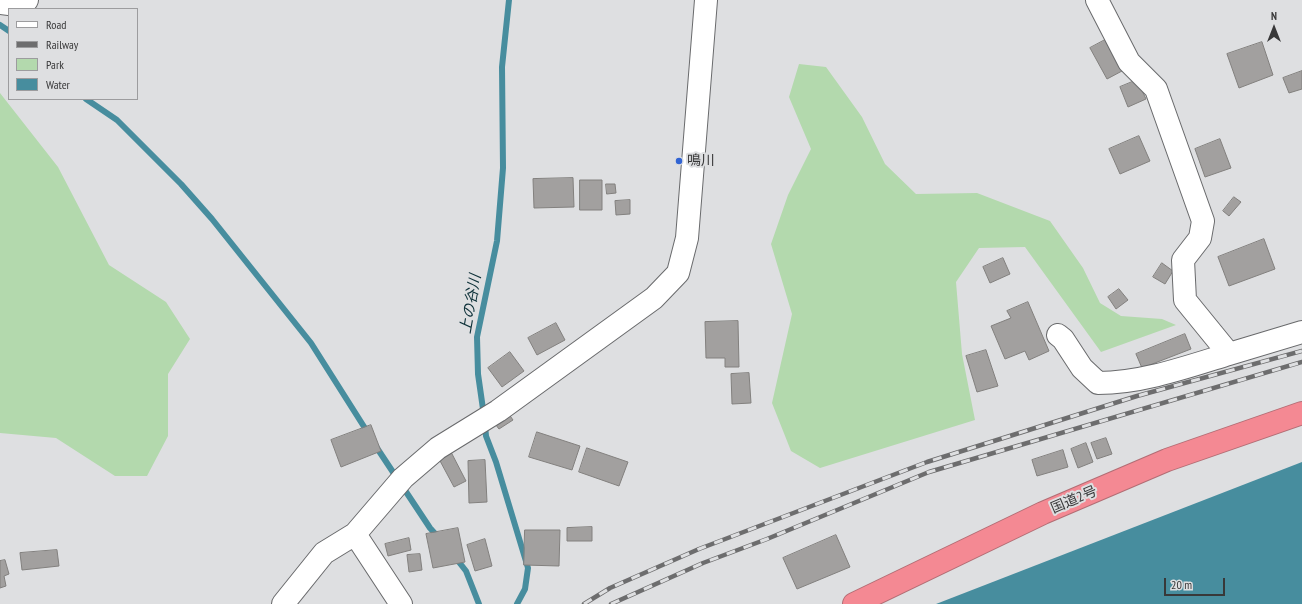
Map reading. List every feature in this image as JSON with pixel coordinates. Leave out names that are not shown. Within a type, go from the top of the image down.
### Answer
[{"type":"highway","name":"国道2号","points":[[854,604],[1043,513],[1159,463],[1302,413]]},
{"type":"street","points":[[0,2],[9,4],[27,0]]},
{"type":"street","points":[[283,604],[324,553],[355,534],[403,478],[438,448],[498,411],[648,303],[678,273],[687,238],[706,0]]},
{"type":"street","points":[[1097,0],[1128,62],[1156,89],[1203,221],[1200,238],[1184,260],[1185,300],[1229,354]]},
{"type":"street","points":[[1058,335],[1063,339],[1082,368],[1098,383],[1114,383],[1165,373],[1302,332]]},
{"type":"street","points":[[355,534],[401,604]]},
{"type":"green space","points":[[799,64],[826,67],[862,117],[885,164],[916,194],[977,193],[1050,221],[1083,268],[1100,303],[1121,316],[1162,319],[1176,325],[1101,352],[1025,247],[979,248],[956,282],[962,354],[975,420],[820,468],[791,451],[772,403],[792,314],[771,244],[788,195],[811,149],[789,97]]},
{"type":"green space","points":[[0,93],[58,167],[109,265],[166,302],[190,339],[168,374],[168,436],[147,476],[115,476],[56,438],[0,433]]},
{"type":"water","points":[[1302,462],[1302,604],[936,604]]},
{"type":"building","points":[[1105,40],[1122,71],[1107,79],[1090,48]]},
{"type":"building","points":[[1262,42],[1273,75],[1239,88],[1227,54]]},
{"type":"building","points":[[1302,71],[1302,89],[1289,93],[1283,78]]},
{"type":"building","points":[[1137,80],[1146,99],[1128,107],[1120,87]]},
{"type":"building","points":[[1139,136],[1150,161],[1120,174],[1109,149]]},
{"type":"building","points":[[1220,139],[1231,168],[1205,177],[1195,149]]},
{"type":"building","points":[[573,178],[574,207],[534,208],[533,179]]},
{"type":"building","points":[[580,180],[602,180],[602,210],[580,210]]},
{"type":"building","points":[[606,184],[615,184],[616,193],[607,194]]},
{"type":"building","points":[[1234,197],[1241,202],[1229,216],[1223,211]]},
{"type":"building","points":[[630,200],[630,214],[616,215],[615,201]]},
{"type":"building","points":[[1264,239],[1275,269],[1229,286],[1218,257]]},
{"type":"building","points":[[1003,258],[1010,274],[990,283],[983,267]]},
{"type":"building","points":[[1162,263],[1173,271],[1165,284],[1153,277]]},
{"type":"building","points":[[1119,289],[1128,300],[1116,309],[1108,297]]},
{"type":"building","points":[[1028,302],[1049,351],[1029,360],[1025,351],[1005,359],[991,326],[1011,318],[1007,311]]},
{"type":"building","points":[[738,321],[739,367],[725,367],[725,358],[706,358],[705,322]]},
{"type":"building","points":[[556,323],[565,340],[537,355],[528,338]]},
{"type":"building","points":[[1185,334],[1191,349],[1142,368],[1136,354]]},
{"type":"building","points":[[986,350],[998,386],[977,392],[966,356]]},
{"type":"building","points":[[510,352],[524,371],[502,387],[488,368]]},
{"type":"building","points":[[749,373],[751,403],[732,404],[731,374]]},
{"type":"building","points":[[506,410],[513,420],[499,429],[492,420]]},
{"type":"building","points":[[371,425],[381,451],[341,467],[331,440]]},
{"type":"building","points":[[537,432],[580,446],[572,470],[529,457]]},
{"type":"building","points":[[1106,438],[1112,454],[1097,459],[1091,443]]},
{"type":"building","points":[[1086,443],[1093,462],[1078,468],[1071,449]]},
{"type":"building","points":[[587,448],[628,462],[619,486],[579,472]]},
{"type":"building","points":[[1063,450],[1068,467],[1037,476],[1032,460]]},
{"type":"building","points":[[451,452],[466,481],[454,487],[439,459]]},
{"type":"building","points":[[485,460],[487,502],[469,503],[468,461]]},
{"type":"building","points":[[592,527],[592,541],[567,541],[567,528]]},
{"type":"building","points":[[458,528],[465,562],[433,568],[426,534]]},
{"type":"building","points":[[525,530],[560,530],[559,566],[524,565]]},
{"type":"building","points":[[836,535],[850,567],[797,589],[783,558]]},
{"type":"building","points":[[409,538],[411,550],[388,556],[385,544]]},
{"type":"building","points":[[485,539],[492,566],[475,571],[467,545]]},
{"type":"building","points":[[57,550],[59,566],[22,570],[20,553]]},
{"type":"building","points":[[420,554],[422,570],[409,572],[407,555]]},
{"type":"building","points":[[5,560],[9,574],[4,576],[6,586],[0,588],[0,561]]},
{"type":"waterway","name":"上の谷川","points":[[484,416],[478,374],[477,337],[497,241],[503,168],[502,67],[509,0]]},
{"type":"waterway","points":[[0,25],[8,30]]},
{"type":"waterway","points":[[87,100],[117,120],[181,184],[212,219],[311,343],[368,433]]},
{"type":"waterway","name":"上の谷川","points":[[485,425],[486,436],[496,462],[528,568],[525,589],[517,604]]},
{"type":"waterway","points":[[375,445],[430,528],[439,538]]},
{"type":"waterway","points":[[455,557],[466,571],[479,604]]},
{"type":"railway","points":[[584,604],[610,588],[699,549],[927,462],[1137,396],[1302,351]]},
{"type":"railway","points":[[611,604],[703,563],[767,539],[929,472],[1302,362]]},
{"type":"place","name":"鳴川","points":[[679,161]]}]
